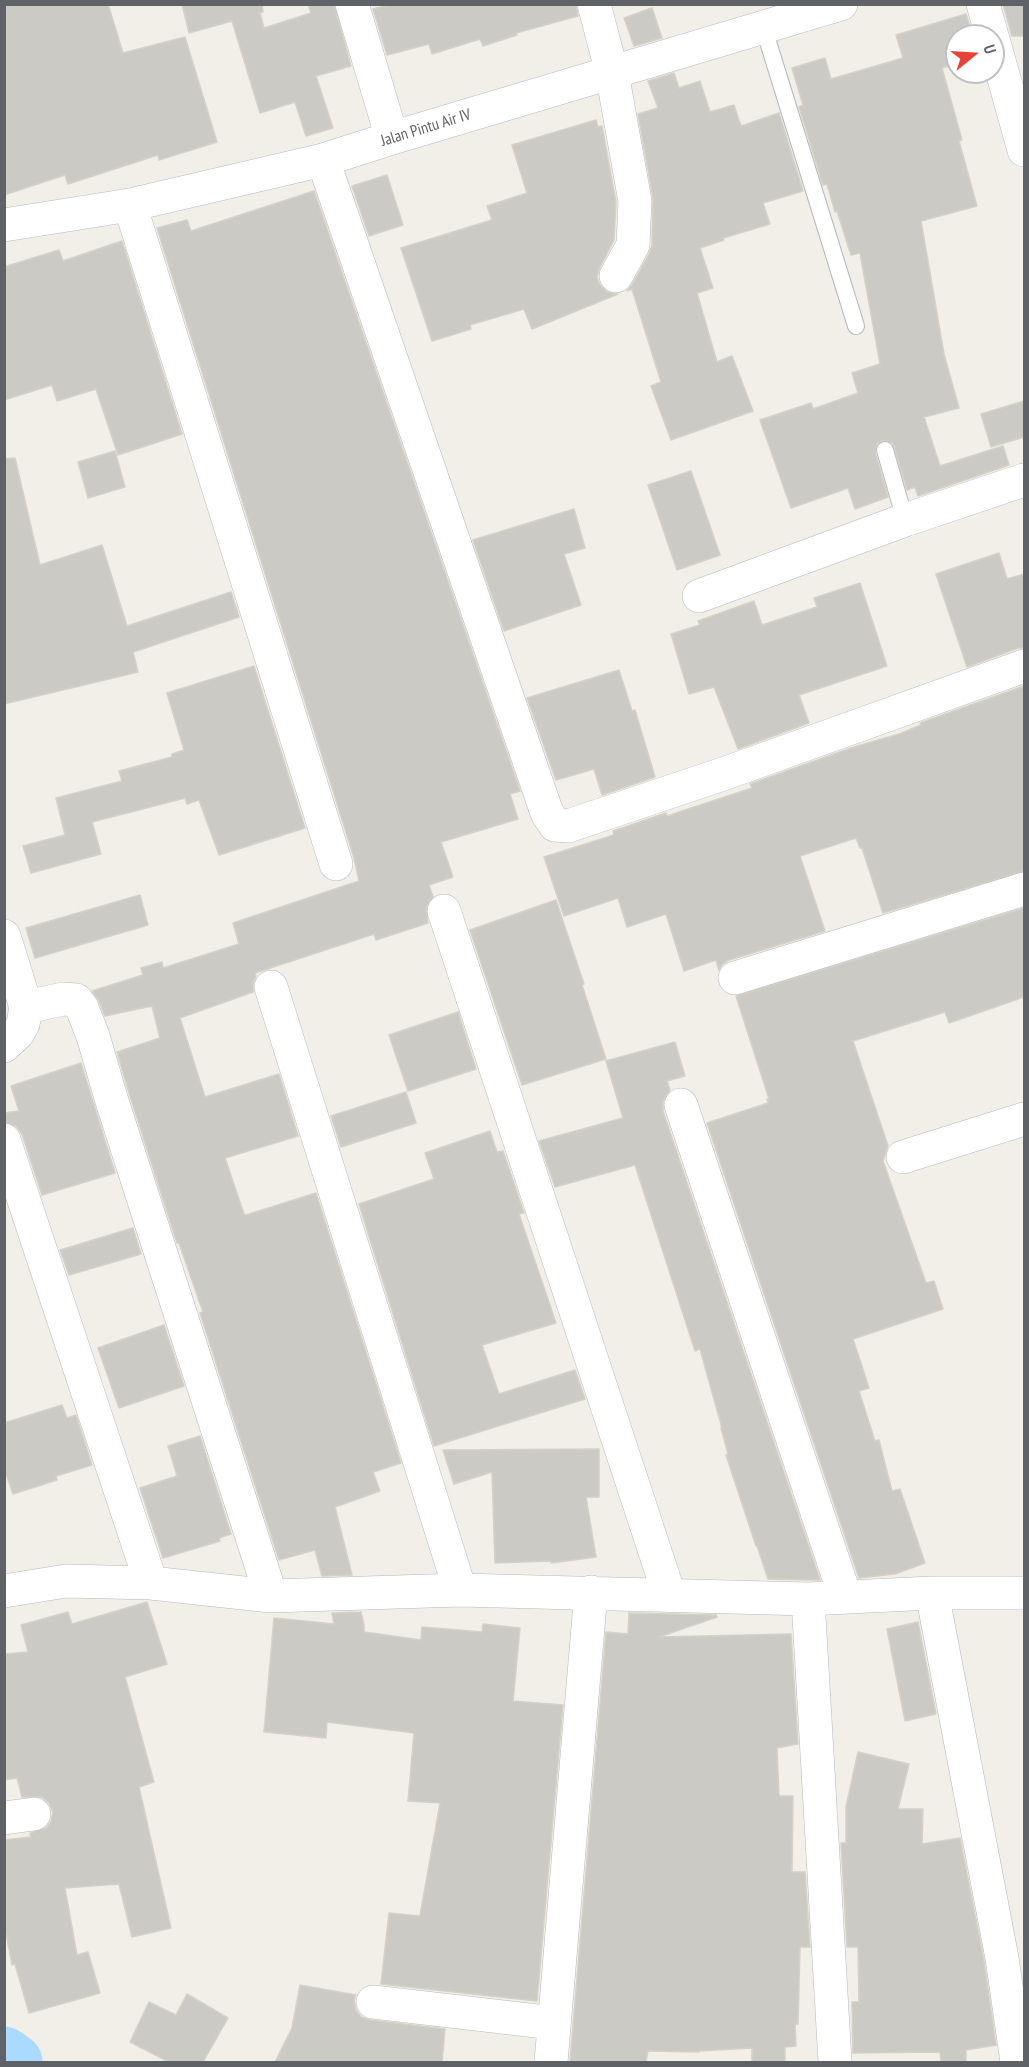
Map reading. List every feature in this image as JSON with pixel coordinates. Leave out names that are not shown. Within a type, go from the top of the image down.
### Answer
[{"type":"street","points":[[352,4],[392,138]]},
{"type":"street","points":[[594,4],[612,73],[635,201],[633,245],[616,276]]},
{"type":"street","name":"Jalan Pintu Air IV","points":[[4,225],[130,205],[323,160],[841,4]]},
{"type":"street","points":[[983,4],[989,24]]},
{"type":"street","points":[[1005,81],[1024,150]]},
{"type":"street","points":[[323,160],[547,813],[555,825],[568,826],[734,770],[1024,666]]},
{"type":"street","points":[[130,205],[336,864]]},
{"type":"street","points":[[699,596],[906,520],[1024,480]]},
{"type":"street","points":[[735,978],[1024,889]]},
{"type":"street","points":[[444,911],[669,1594]]},
{"type":"street","points":[[4,936],[26,1007],[23,1024],[18,1033],[4,1046]]},
{"type":"street","points":[[271,987],[460,1590]]},
{"type":"street","points":[[26,1007],[63,999],[76,1000],[93,1036],[114,1109],[270,1596]]},
{"type":"street","points":[[681,1105],[845,1596]]},
{"type":"street","points":[[903,1157],[1024,1119]]},
{"type":"street","points":[[4,1140],[151,1583]]},
{"type":"street","points":[[4,1591],[66,1581],[151,1583],[270,1596],[460,1590],[808,1599],[932,1593],[1024,1593]]},
{"type":"street","points":[[551,2062],[591,1592]]},
{"type":"street","points":[[932,1593],[1002,1958],[1017,2062]]},
{"type":"street","points":[[808,1599],[835,2062]]},
{"type":"street","points":[[373,2002],[554,2023]]},
{"type":"lane","points":[[764,29],[856,326]]},
{"type":"lane","points":[[885,450],[906,520]]},
{"type":"building","points":[[4,4],[108,4],[123,53],[185,37],[217,142],[159,160],[158,155],[68,184],[65,175],[4,195]]},
{"type":"building","points":[[182,4],[262,4],[263,12],[260,13],[264,28],[311,13],[308,4],[334,4],[351,66],[316,76],[333,128],[306,136],[295,102],[260,113],[232,21],[189,33]]},
{"type":"building","points":[[393,4],[576,4],[578,16],[516,33],[517,35],[483,46],[480,39],[432,54],[429,44],[387,55],[373,9]]},
{"type":"building","points":[[1003,4],[1024,4],[1024,36],[1012,36]]},
{"type":"building","points":[[652,8],[662,38],[634,46],[624,18]]},
{"type":"building","points":[[966,14],[969,24],[945,24],[945,67],[942,68],[977,206],[921,221],[944,354],[959,408],[924,417],[940,466],[1003,446],[1009,465],[918,496],[915,487],[907,490],[893,443],[883,440],[877,443],[875,452],[888,497],[855,509],[848,488],[791,508],[760,420],[811,403],[813,409],[858,393],[852,373],[880,364],[860,253],[851,255],[827,184],[823,185],[799,107],[803,105],[792,68],[825,58],[831,79],[903,58],[896,35]]},
{"type":"building","points":[[674,73],[679,88],[700,81],[710,112],[734,105],[741,126],[779,113],[803,191],[763,203],[770,224],[723,238],[724,240],[700,248],[713,288],[697,293],[717,362],[732,356],[753,411],[671,440],[651,386],[661,382],[632,289],[627,291],[652,246],[653,198],[638,114],[658,108],[648,81]]},
{"type":"building","points":[[596,120],[598,127],[602,126],[616,202],[614,240],[597,277],[600,285],[607,292],[618,294],[532,329],[524,309],[470,325],[471,329],[432,341],[401,248],[492,220],[487,206],[527,193],[512,145]]},
{"type":"building","points":[[387,175],[403,225],[369,236],[352,186]]},
{"type":"building","points":[[314,191],[520,791],[510,794],[518,819],[441,842],[453,877],[429,885],[433,897],[426,908],[428,923],[376,940],[374,934],[255,973],[253,992],[180,1018],[205,1097],[279,1074],[298,1136],[225,1158],[246,1215],[316,1193],[401,1463],[373,1472],[380,1491],[335,1507],[352,1575],[322,1576],[315,1550],[279,1560],[200,1313],[203,1312],[179,1243],[177,1243],[129,1093],[117,1052],[160,1038],[152,1006],[105,1016],[92,991],[143,975],[141,968],[162,962],[163,968],[239,944],[233,923],[359,881],[354,858],[157,228],[187,220],[191,231]]},
{"type":"building","points":[[122,241],[182,434],[118,455],[96,389],[57,401],[52,385],[4,400],[4,267],[59,250],[63,261]]},
{"type":"building","points":[[1024,401],[1024,437],[991,447],[981,414]]},
{"type":"building","points":[[115,451],[125,487],[88,498],[78,462]]},
{"type":"building","points":[[15,458],[40,565],[102,545],[127,626],[231,592],[239,617],[133,652],[138,672],[4,704],[4,459]]},
{"type":"building","points":[[691,471],[720,555],[677,570],[648,485]]},
{"type":"building","points":[[574,509],[585,548],[564,554],[581,605],[504,631],[473,540]]},
{"type":"building","points":[[999,553],[1007,579],[1024,574],[1024,648],[1018,648],[967,667],[936,574]]},
{"type":"building","points":[[860,583],[887,666],[799,695],[809,723],[738,749],[714,687],[689,694],[671,634],[700,625],[698,621],[754,601],[762,625],[817,607],[814,598]]},
{"type":"building","points":[[254,666],[305,828],[219,855],[199,800],[187,804],[185,798],[92,822],[101,854],[31,873],[23,846],[65,835],[56,798],[122,781],[119,771],[172,757],[172,754],[184,750],[167,693]]},
{"type":"building","points":[[619,670],[632,711],[635,710],[655,777],[602,795],[594,769],[556,780],[527,698]]},
{"type":"building","points":[[1024,686],[1024,871],[883,913],[862,848],[856,838],[800,856],[825,931],[729,960],[719,970],[716,960],[684,971],[666,914],[627,927],[618,898],[564,916],[544,857],[614,835],[613,831],[666,813],[667,816],[752,788],[750,784],[851,748],[899,734],[921,725],[920,723]]},
{"type":"building","points":[[140,895],[148,925],[35,958],[26,928]]},
{"type":"building","points":[[556,900],[606,1059],[522,1085],[470,930]]},
{"type":"building","points":[[1024,908],[1024,997],[949,1023],[945,1012],[853,1041],[888,1146],[883,1161],[926,1283],[934,1281],[943,1309],[853,1339],[869,1388],[859,1391],[875,1441],[879,1440],[892,1491],[900,1489],[925,1563],[895,1574],[859,1578],[707,1123],[768,1103],[767,1099],[769,1099],[736,996]]},
{"type":"building","points":[[458,1012],[476,1069],[408,1091],[389,1035]]},
{"type":"building","points":[[675,1042],[685,1076],[667,1081],[670,1090],[663,1101],[663,1111],[820,1580],[768,1579],[726,1455],[728,1454],[722,1428],[700,1349],[695,1351],[635,1165],[555,1187],[539,1141],[623,1118],[606,1061]]},
{"type":"building","points":[[81,1063],[115,1173],[42,1195],[22,1134],[16,1126],[4,1122],[4,1113],[19,1111],[11,1086]]},
{"type":"building","points":[[406,1092],[416,1123],[341,1147],[331,1116]]},
{"type":"building","points":[[490,1131],[497,1152],[503,1151],[524,1213],[519,1214],[556,1323],[482,1345],[499,1394],[575,1370],[585,1399],[434,1446],[359,1204],[434,1179],[425,1153]]},
{"type":"building","points":[[133,1228],[141,1254],[69,1275],[60,1250]]},
{"type":"building","points":[[164,1325],[184,1386],[119,1408],[98,1348]]},
{"type":"building","points":[[62,1405],[67,1418],[76,1415],[92,1465],[56,1476],[57,1480],[13,1494],[4,1468],[4,1423]]},
{"type":"building","points":[[200,1436],[231,1534],[219,1538],[220,1541],[163,1558],[140,1488],[177,1476],[168,1446]]},
{"type":"building","points":[[599,1449],[599,1497],[586,1497],[596,1557],[551,1563],[551,1561],[495,1563],[492,1472],[454,1484],[443,1450]]},
{"type":"building","points":[[147,1602],[167,1664],[125,1677],[154,1782],[139,1787],[171,1928],[132,1937],[119,1884],[65,1888],[77,1955],[88,1952],[100,1993],[29,2013],[15,1964],[12,1965],[4,1922],[4,1840],[31,1837],[30,1833],[46,1828],[51,1822],[53,1812],[49,1803],[42,1797],[22,1797],[17,1778],[4,1780],[4,1654],[28,1652],[21,1625],[68,1612],[72,1624]]},
{"type":"building","points":[[361,1612],[364,1632],[421,1640],[422,1627],[482,1632],[483,1624],[520,1628],[513,1701],[563,1705],[537,2001],[381,1984],[389,1913],[420,1916],[440,1803],[408,1801],[414,1733],[327,1722],[326,1738],[264,1732],[274,1618],[334,1624],[332,1613]]},
{"type":"building","points":[[629,1613],[716,1615],[717,1617],[659,1637],[791,1634],[798,1744],[777,1748],[779,1796],[793,1796],[792,1872],[805,1872],[810,1947],[800,1947],[798,2024],[795,2024],[796,2046],[785,2047],[785,2062],[752,2062],[752,2048],[699,2052],[648,2051],[646,2062],[570,2062],[606,1632],[628,1634]]},
{"type":"building","points":[[918,1622],[936,1714],[905,1721],[887,1629]]},
{"type":"building","points":[[858,1752],[909,1764],[898,1809],[923,1809],[922,1844],[960,1838],[984,1961],[996,2045],[966,2050],[966,2062],[941,2062],[940,2052],[853,2053],[852,2002],[859,2002],[858,1947],[847,1947],[841,1843],[846,1843],[846,1807]]},
{"type":"building","points":[[300,1985],[356,1995],[354,2000],[356,2010],[361,2017],[370,2020],[445,2029],[442,2062],[275,2062],[292,2028]]},
{"type":"building","points":[[187,1994],[228,2018],[203,2062],[169,2062],[130,2042],[149,2002],[176,2015]]},
{"type":"waterway","points":[[4,2055],[14,2062]]}]
